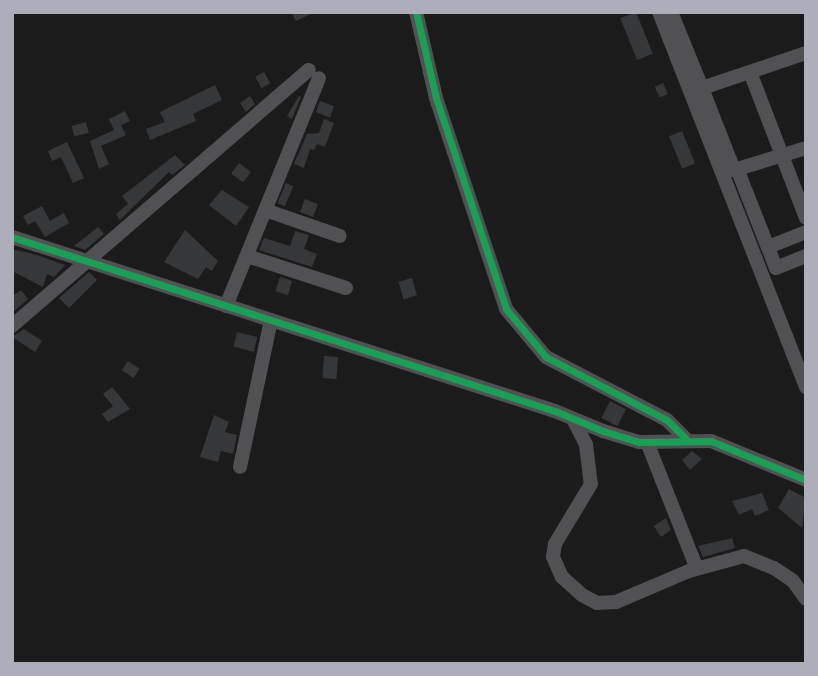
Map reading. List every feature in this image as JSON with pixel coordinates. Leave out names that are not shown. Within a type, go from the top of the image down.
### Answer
[{"type":"street","points":[[416,12],[436,98],[506,309],[546,357],[667,420],[686,439]]},
{"type":"street","points":[[659,12],[806,387]]},
{"type":"street","points":[[671,12],[731,167],[738,171],[776,268],[806,256]]},
{"type":"street","points":[[702,88],[806,52]]},
{"type":"street","points":[[750,72],[806,218]]},
{"type":"street","points":[[12,326],[85,261],[314,74],[265,210],[226,306]]},
{"type":"street","points":[[738,171],[806,148]]},
{"type":"street","points":[[265,210],[340,236]]},
{"type":"street","points":[[768,247],[806,232]]},
{"type":"street","points":[[12,237],[647,442],[686,439],[711,441],[806,480]]},
{"type":"street","points":[[247,256],[346,288]]},
{"type":"street","points":[[240,467],[271,320]]},
{"type":"street","points":[[573,419],[586,445],[591,484],[555,544],[553,557],[562,577],[582,595],[607,603],[696,569],[744,556],[774,568],[793,581],[806,599]]},
{"type":"street","points":[[647,442],[696,569]]},
{"type":"building","points":[[291,12],[315,12],[296,21]]},
{"type":"building","points":[[636,12],[653,54],[637,60],[620,18]]},
{"type":"building","points":[[264,72],[270,83],[262,88],[255,77]]},
{"type":"building","points":[[663,83],[668,94],[660,98],[655,87]]},
{"type":"building","points":[[215,85],[222,100],[193,114],[196,121],[150,140],[146,129],[165,122],[160,112]]},
{"type":"building","points":[[250,96],[255,104],[246,112],[240,103]]},
{"type":"building","points":[[299,96],[301,97],[292,119],[287,116]]},
{"type":"building","points":[[320,101],[334,106],[330,117],[316,112]]},
{"type":"building","points":[[125,111],[130,121],[121,125],[126,135],[101,146],[109,164],[99,169],[90,141],[114,130],[109,119]]},
{"type":"building","points":[[324,119],[334,123],[325,147],[317,144],[314,150],[310,149],[304,168],[294,164],[307,134],[319,133]]},
{"type":"building","points":[[86,122],[89,133],[74,137],[72,126]]},
{"type":"building","points":[[682,131],[695,163],[682,169],[669,136]]},
{"type":"building","points":[[67,142],[84,178],[73,183],[61,157],[52,161],[48,151]]},
{"type":"building","points":[[175,155],[185,165],[172,175],[169,172],[120,220],[116,214],[128,204],[122,196]]},
{"type":"building","points":[[239,163],[251,172],[243,182],[231,173]]},
{"type":"building","points":[[286,183],[293,186],[285,206],[277,203]]},
{"type":"building","points":[[222,190],[249,207],[236,226],[209,205]]},
{"type":"building","points":[[305,199],[318,204],[313,217],[300,212]]},
{"type":"building","points":[[42,206],[50,221],[64,213],[69,223],[45,237],[35,221],[28,225],[23,216]]},
{"type":"building","points":[[98,227],[104,234],[85,250],[74,246]]},
{"type":"building","points":[[185,230],[218,261],[212,271],[206,267],[198,279],[164,262]]},
{"type":"building","points":[[295,231],[309,235],[304,249],[317,254],[312,267],[259,250],[264,238],[290,246]]},
{"type":"building","points":[[12,249],[65,265],[54,277],[47,274],[43,287],[12,271]]},
{"type":"building","points":[[89,272],[97,280],[69,308],[59,298]]},
{"type":"building","points":[[280,277],[292,281],[288,295],[275,291]]},
{"type":"building","points":[[412,278],[417,295],[404,299],[399,282]]},
{"type":"building","points":[[21,290],[28,299],[12,313],[12,296]]},
{"type":"building","points":[[24,329],[42,341],[35,352],[12,337]]},
{"type":"building","points":[[237,332],[257,337],[254,352],[233,347]]},
{"type":"building","points":[[324,356],[338,357],[336,379],[322,378]]},
{"type":"building","points":[[128,361],[140,369],[133,378],[122,370]]},
{"type":"building","points":[[112,387],[130,409],[108,422],[102,414],[113,406],[103,394]]},
{"type":"building","points":[[610,401],[626,409],[617,426],[601,418]]},
{"type":"building","points":[[214,415],[229,422],[225,432],[237,435],[233,454],[221,451],[218,462],[200,457]]},
{"type":"building","points":[[692,451],[702,459],[690,470],[682,460]]},
{"type":"building","points":[[789,489],[806,498],[802,528],[778,508]]},
{"type":"building","points":[[762,493],[769,510],[755,516],[752,509],[739,515],[732,501]]},
{"type":"building","points":[[666,518],[671,530],[661,537],[654,526]]},
{"type":"building","points":[[732,538],[735,548],[703,557],[698,546]]},
{"type":"cycle path","points":[[416,12],[436,98],[506,309],[546,357],[667,420],[686,439]]},
{"type":"cycle path","points":[[12,237],[555,411],[603,431],[639,442],[711,441],[806,480]]}]
